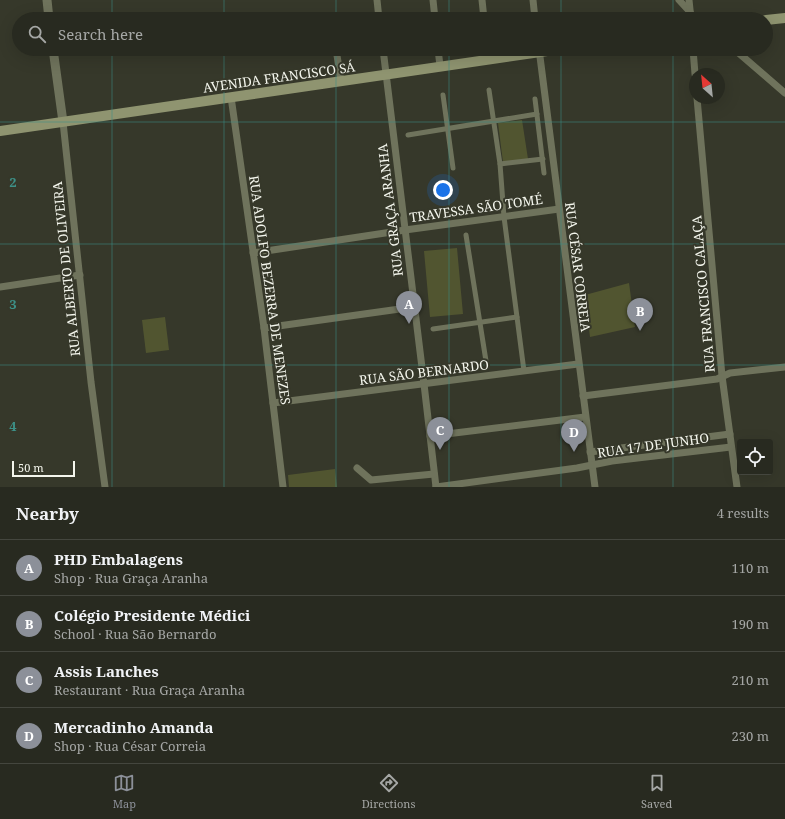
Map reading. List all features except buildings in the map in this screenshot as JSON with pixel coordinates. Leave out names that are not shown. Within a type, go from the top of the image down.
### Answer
[{"type":"main road","points":[[773,19],[785,18]]},
{"type":"main road","name":"AVENIDA FRANCISCO SÁ","points":[[0,131],[440,66],[480,56]]},
{"type":"street","points":[[47,0],[48,12]]},
{"type":"street","points":[[377,0],[378,12]]},
{"type":"street","points":[[433,0],[434,12]]},
{"type":"street","points":[[482,0],[483,12]]},
{"type":"street","points":[[532,0],[534,12]]},
{"type":"street","points":[[678,0],[688,12]]},
{"type":"street","points":[[689,0],[690,12]]},
{"type":"street","name":"RUA ALBERTO DE OLIVEIRA","points":[[54,56],[63,122],[91,382],[105,487]]},
{"type":"street","points":[[337,56],[341,81]]},
{"type":"street","name":"RUA GRAÇA ARANHA","points":[[384,56],[436,487]]},
{"type":"street","points":[[439,56],[440,66]]},
{"type":"street","name":"RUA CÉSAR CORREIA","points":[[540,56],[595,487]]},
{"type":"street","points":[[694,56],[695,68]]},
{"type":"street","points":[[742,56],[785,93]]},
{"type":"street","points":[[488,90],[500,164],[504,216],[524,371]]},
{"type":"street","points":[[443,95],[453,168]]},
{"type":"street","name":"RUA ADOLFO BEZERRA DE MENEZES","points":[[231,97],[264,328],[283,487]]},
{"type":"street","points":[[535,100],[544,173]]},
{"type":"street","name":"RUA FRANCISCO CALAÇA","points":[[698,104],[722,376],[737,487]]},
{"type":"street","points":[[408,135],[448,127],[537,114]]},
{"type":"street","points":[[500,164],[542,160]]},
{"type":"street","name":"TRAVESSA SÃO TOMÉ","points":[[253,253],[559,209]]},
{"type":"street","points":[[466,235],[486,360]]},
{"type":"street","points":[[0,287],[80,275]]},
{"type":"street","points":[[264,328],[414,307]]},
{"type":"street","points":[[433,329],[517,317]]},
{"type":"street","name":"RUA SÃO BERNARDO","points":[[273,403],[578,364]]},
{"type":"street","points":[[583,396],[717,379],[730,373],[785,367]]},
{"type":"street","points":[[430,436],[585,417]]},
{"type":"street","name":"RUA 17 DE JUNHO","points":[[590,452],[730,434]]},
{"type":"street","name":"RUA 17 DE JUNHO","points":[[436,487],[592,466],[612,461],[731,447]]},
{"type":"street","points":[[357,468],[371,480],[434,474]]},
{"type":"green space","points":[[522,120],[528,159],[503,162],[498,123]]},
{"type":"green space","points":[[457,248],[463,314],[430,317],[424,251]]},
{"type":"green space","points":[[629,283],[635,327],[590,337],[585,295]]},
{"type":"green space","points":[[165,317],[169,350],[146,353],[142,320]]},
{"type":"green space","points":[[335,469],[337,487],[289,487],[288,475]]},
{"type":"place","name":"PHD Embalagens","points":[[409,324]]},
{"type":"place","name":"Colégio Presidente Médici","points":[[640,331]]},
{"type":"place","name":"Assis Lanches","points":[[440,450]]},
{"type":"place","name":"Mercadinho Amanda","points":[[574,452]]}]
